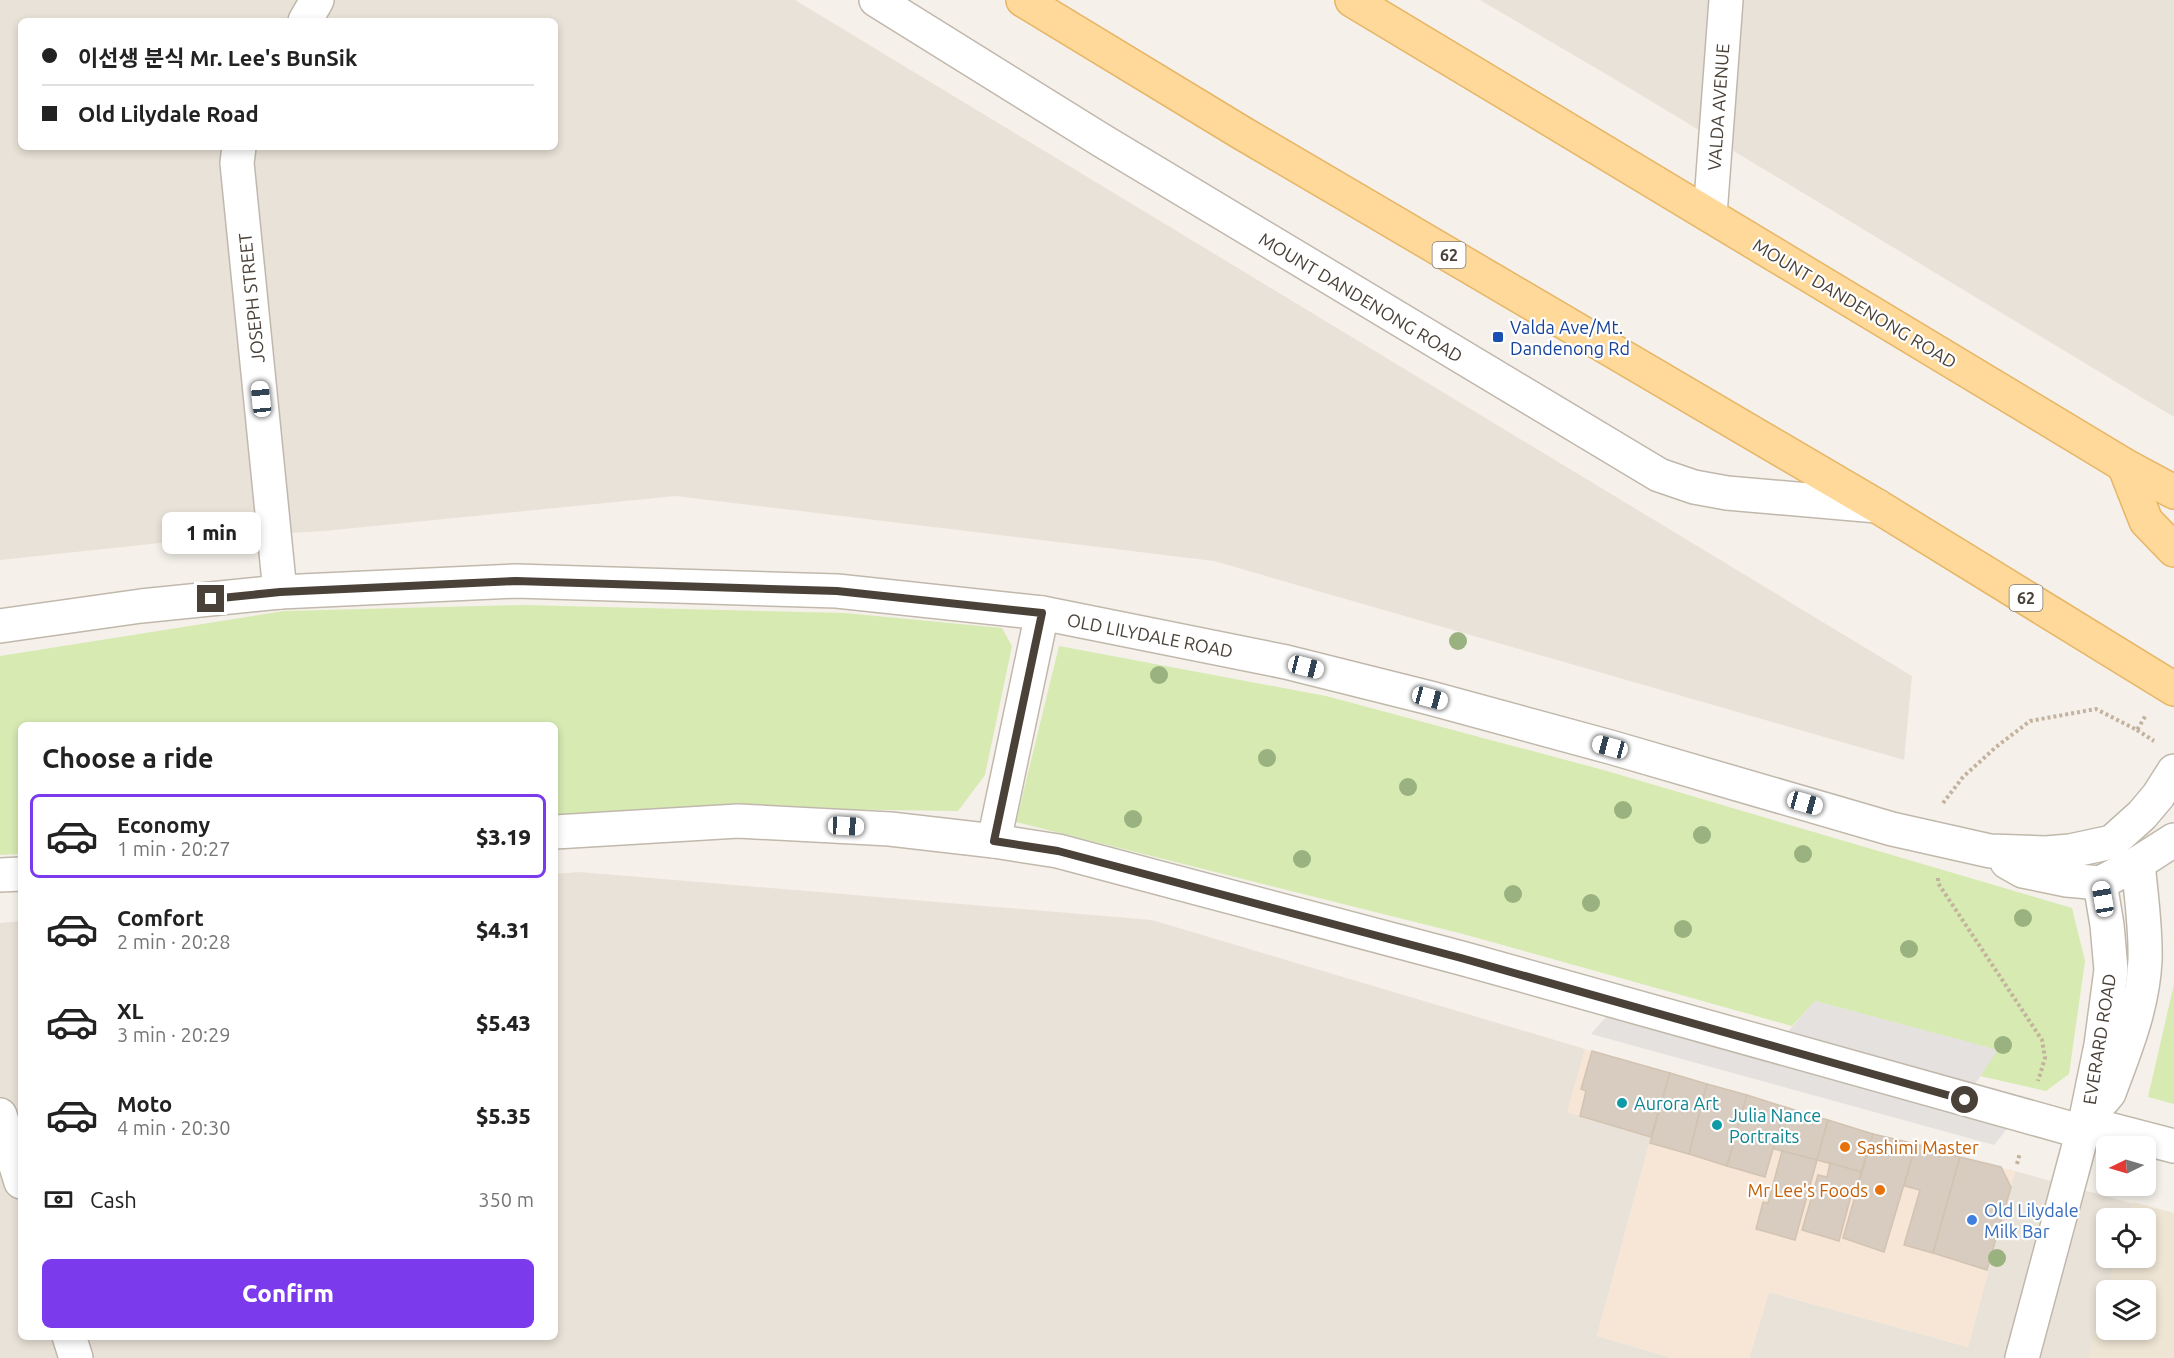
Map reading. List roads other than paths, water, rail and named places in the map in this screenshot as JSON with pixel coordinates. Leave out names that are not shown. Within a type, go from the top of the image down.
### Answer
[{"type":"main road","name":"MOUNT DANDENONG ROAD","points":[[1023,0],[1242,133],[1877,506],[2174,689]]},
{"type":"main road","name":"MOUNT DANDENONG ROAD","points":[[1352,0],[2124,465],[2174,492]]},
{"type":"main road","points":[[2124,465],[2146,521],[2174,550]]},
{"type":"street","points":[[307,18],[318,0]]},
{"type":"street","name":"MOUNT DANDENONG ROAD","points":[[876,0],[1101,140],[1659,475],[1694,487],[1727,493],[1877,506]]},
{"type":"street","name":"VALDA AVENUE","points":[[1710,215],[1726,0]]},
{"type":"street","name":"JOSEPH STREET","points":[[239,150],[237,163],[280,592]]},
{"type":"street","name":"OLD LILYDALE ROAD","points":[[0,626],[141,606],[280,592],[528,582],[837,591],[1042,613],[1286,662],[1430,698],[1892,828],[1990,851],[2046,853],[2070,851],[2112,842],[2142,815],[2174,771]]},
{"type":"street","points":[[994,841],[1042,613]]},
{"type":"street","points":[[558,832],[738,821],[890,829],[1058,851],[2084,1128],[2174,1146]]},
{"type":"street","points":[[2100,883],[2174,840]]},
{"type":"street","points":[[2100,883],[2112,842],[2138,863]]},
{"type":"street","name":"OLD LILYDALE ROAD","points":[[1990,851],[2022,871],[2100,883]]},
{"type":"street","name":"EVERARD ROAD","points":[[2084,1128],[2109,1093],[2134,1026],[2145,961],[2138,863]]},
{"type":"street","points":[[0,875],[18,874]]},
{"type":"street","name":"EVERARD ROAD","points":[[2022,1358],[2084,1128],[2101,1045],[2111,970],[2107,924],[2100,883]]},
{"type":"street","points":[[0,1115],[18,1172]]},
{"type":"street","points":[[70,1340],[76,1358]]},
{"type":"place","name":"Valda Ave/Mt. Dandenong Rd","points":[[1498,337]]},
{"type":"place","name":"Aurora Art","points":[[1622,1103]]},
{"type":"place","name":"Julia Nance Portraits","points":[[1717,1125]]},
{"type":"place","name":"Sashimi Master","points":[[1845,1147]]},
{"type":"place","name":"Mr Lee's Foods","points":[[1880,1190]]},
{"type":"place","name":"Old Lilydale Milk Bar","points":[[1972,1220]]}]
